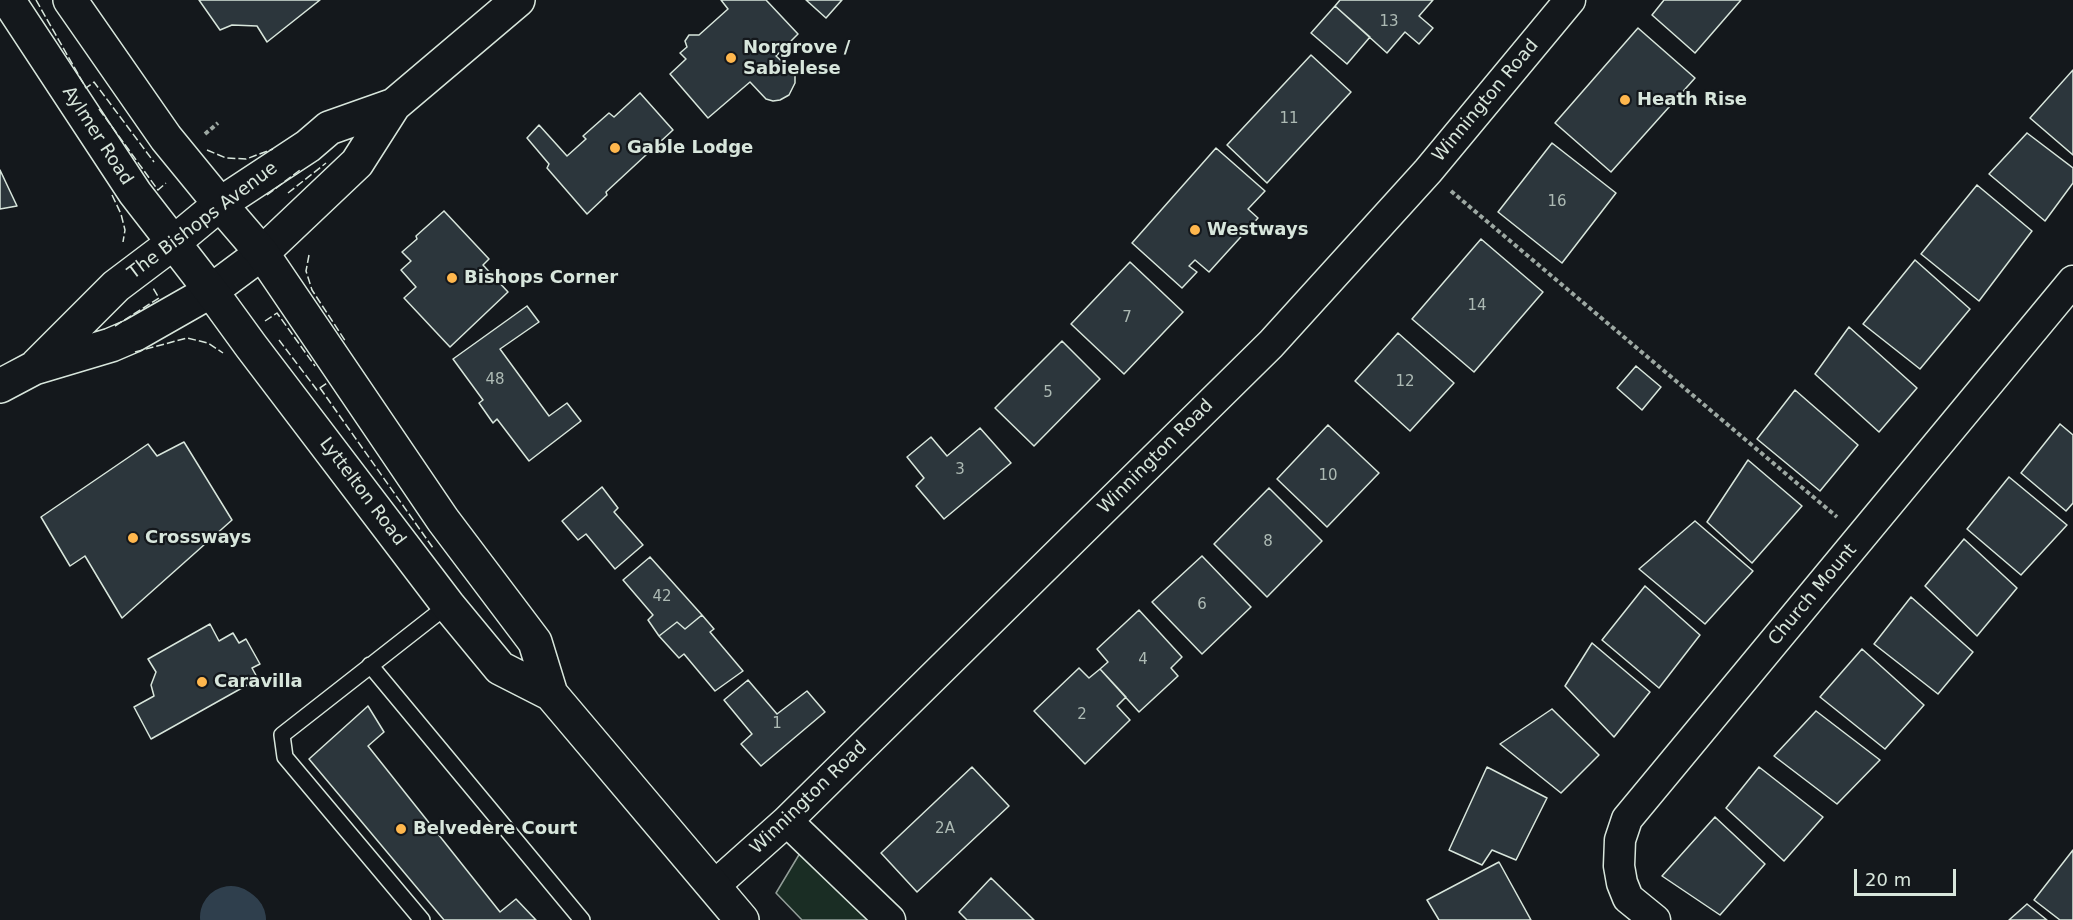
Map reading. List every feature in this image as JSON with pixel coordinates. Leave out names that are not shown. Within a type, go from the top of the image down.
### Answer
[{"type":"main road","name":"Aylmer Road","points":[[8,0],[135,193],[192,267]]},
{"type":"main road","points":[[70,0],[166,138],[252,241]]},
{"type":"main road","name":"The Bishops Avenue","points":[[34,368],[116,286],[192,267],[252,241],[357,163],[394,105],[518,0]]},
{"type":"main road","name":"The Bishops Avenue","points":[[0,386],[34,368],[111,345],[132,336],[192,267],[220,204],[308,146],[329,128],[394,105]]},
{"type":"main road","name":"Lyttelton Road","points":[[252,241],[443,520],[535,642],[551,694]]},
{"type":"main road","name":"Lyttelton Road","points":[[192,267],[448,605],[500,668],[551,694],[742,920]]},
{"type":"street","name":"Winnington Road","points":[[713,886],[787,821],[1271,344],[1428,171],[1570,0]]},
{"type":"street","name":"Church Mount","points":[[1655,920],[1628,898],[1622,883],[1619,866],[1620,840],[1627,819],[2073,280]]},
{"type":"street","points":[[787,821],[890,920]]},
{"type":"lane","points":[[422,920],[285,757],[282,735],[448,605]]},
{"type":"lane","points":[[370,665],[582,920]]},
{"type":"path","points":[[1428,171],[1860,537]]},
{"type":"green space","points":[[800,853],[869,920],[802,920],[776,893]]},
{"type":"building","points":[[199,0],[320,0],[267,42],[257,26],[232,25],[220,30]]},
{"type":"building","name":"Norgrove / Sabielese","points":[[721,0],[766,0],[798,34],[776,56],[792,71],[795,83],[789,95],[773,101],[766,99],[750,82],[708,118],[670,74],[686,59],[680,53],[687,47],[685,41],[689,35],[699,35],[728,9]]},
{"type":"building","points":[[806,0],[842,0],[826,18]]},
{"type":"building","points":[[1340,0],[1433,0],[1419,16],[1433,28],[1419,44],[1405,32],[1387,53],[1335,6]]},
{"type":"building","points":[[1664,0],[1741,0],[1695,53],[1652,15]]},
{"type":"building","points":[[1335,6],[1370,37],[1347,64],[1311,33]]},
{"type":"building","name":"Heath Rise","points":[[1638,28],[1695,78],[1611,172],[1555,123]]},
{"type":"building","points":[[1311,55],[1351,92],[1267,183],[1227,145]]},
{"type":"building","points":[[2073,70],[2073,155],[2030,118]]},
{"type":"building","name":"Gable Lodge","points":[[640,93],[673,130],[606,192],[607,195],[587,214],[547,168],[549,164],[527,138],[539,125],[567,156],[586,139],[583,136],[609,113],[614,117]]},
{"type":"building","points":[[2027,133],[2073,168],[2073,183],[2045,221],[1989,174]]},
{"type":"building","points":[[1552,143],[1616,193],[1562,263],[1498,212]]},
{"type":"building","name":"Westways","points":[[1216,148],[1265,191],[1248,209],[1258,218],[1209,272],[1195,260],[1189,266],[1197,272],[1182,288],[1132,243]]},
{"type":"building","points":[[0,170],[17,206],[0,209]]},
{"type":"building","points":[[1977,185],[2032,231],[1979,301],[1921,254]]},
{"type":"building","name":"Bishops Corner","points":[[444,211],[489,259],[483,265],[508,292],[450,347],[404,298],[416,287],[401,270],[411,261],[402,252]]},
{"type":"building","points":[[1481,239],[1543,292],[1474,372],[1412,319]]},
{"type":"building","points":[[1915,260],[1970,309],[1920,369],[1863,324]]},
{"type":"building","points":[[1130,262],[1183,312],[1124,374],[1071,324]]},
{"type":"building","points":[[527,306],[539,322],[500,349],[549,416],[567,403],[581,421],[529,461],[497,419],[493,423],[479,403],[483,400],[453,359]]},
{"type":"building","points":[[1849,327],[1917,388],[1879,432],[1815,374]]},
{"type":"building","points":[[1398,333],[1454,383],[1410,431],[1355,381]]},
{"type":"building","points":[[1062,341],[1100,379],[1034,446],[995,408]]},
{"type":"building","points":[[1636,366],[1661,387],[1642,410],[1617,388]]},
{"type":"building","points":[[1795,390],[1858,445],[1820,491],[1757,439]]},
{"type":"building","points":[[2060,424],[2073,435],[2073,503],[2066,511],[2021,473]]},
{"type":"building","points":[[1328,425],[1379,473],[1327,527],[1277,479]]},
{"type":"building","points":[[980,428],[1011,463],[944,519],[916,486],[924,478],[907,457],[931,437],[947,456]]},
{"type":"building","name":"Crossways","points":[[184,442],[232,520],[122,618],[85,556],[70,566],[41,517],[148,444],[157,456]]},
{"type":"building","points":[[1748,460],[1802,506],[1752,563],[1707,522]]},
{"type":"building","points":[[2009,477],[2067,525],[2021,575],[1967,529]]},
{"type":"building","points":[[602,487],[618,508],[614,512],[643,545],[615,569],[586,534],[578,540],[562,521]]},
{"type":"building","points":[[1269,488],[1322,541],[1267,597],[1214,544]]},
{"type":"building","points":[[1695,521],[1753,571],[1705,624],[1639,569]]},
{"type":"building","points":[[1964,539],[2017,588],[1977,636],[1925,586]]},
{"type":"building","points":[[1202,556],[1251,607],[1202,654],[1152,602]]},
{"type":"building","points":[[650,557],[702,615],[685,629],[677,622],[659,636],[648,620],[653,615],[623,580]]},
{"type":"building","points":[[1645,586],[1700,635],[1659,688],[1602,640]]},
{"type":"building","points":[[1911,597],[1973,652],[1938,694],[1874,644]]},
{"type":"building","points":[[1139,610],[1182,657],[1171,668],[1178,676],[1139,712],[1100,669],[1108,662],[1097,649]]},
{"type":"building","points":[[702,615],[714,629],[710,632],[743,671],[715,691],[684,654],[679,658],[659,636],[677,622],[685,629]]},
{"type":"building","name":"Caravilla","points":[[210,624],[219,641],[233,633],[239,643],[246,639],[260,664],[252,668],[258,679],[151,739],[134,707],[154,696],[151,685],[156,672],[148,659]]},
{"type":"building","points":[[1592,643],[1650,692],[1614,737],[1565,686]]},
{"type":"building","points":[[1862,649],[1924,705],[1885,749],[1820,697]]},
{"type":"building","points":[[1079,668],[1089,678],[1100,669],[1126,697],[1117,706],[1130,720],[1085,764],[1034,711]]},
{"type":"building","points":[[748,680],[777,714],[807,691],[825,712],[761,766],[741,744],[752,734],[724,700]]},
{"type":"building","name":"Belvedere Court","points":[[368,706],[384,732],[368,746],[500,912],[516,899],[536,920],[444,920],[309,759]]},
{"type":"building","points":[[1552,709],[1599,755],[1561,793],[1500,744]]},
{"type":"building","points":[[1816,711],[1880,760],[1837,804],[1774,756]]},
{"type":"building","points":[[972,767],[1009,806],[917,892],[881,853]]},
{"type":"building","points":[[1487,767],[1547,798],[1516,860],[1492,850],[1482,865],[1449,850]]},
{"type":"building","points":[[1759,767],[1823,817],[1784,861],[1726,808]]},
{"type":"building","points":[[1715,817],[1765,864],[1720,915],[1662,876]]},
{"type":"building","points":[[2073,850],[2073,920],[2060,920],[2034,900]]},
{"type":"building","points":[[1499,862],[1531,920],[1439,920],[1427,900]]},
{"type":"building","points":[[991,878],[1034,920],[967,920],[959,912]]},
{"type":"building","points":[[2027,904],[2047,920],[2009,920]]},
{"type":"waterway","points":[[231,917],[235,920]]},
{"type":"fence","points":[[36,0],[86,88],[94,82],[154,162]]},
{"type":"fence","points":[[99,109],[158,190],[166,183]]},
{"type":"fence","points":[[207,150],[226,158],[246,159],[273,149]]},
{"type":"fence","points":[[288,193],[326,163]]},
{"type":"fence","points":[[267,195],[300,170]]},
{"type":"fence","points":[[112,195],[121,214],[125,230],[123,242]]},
{"type":"fence","points":[[309,255],[306,271],[312,290],[346,342]]},
{"type":"fence","points":[[115,326],[159,298],[153,288]]},
{"type":"fence","points":[[265,321],[277,313],[315,366]]},
{"type":"fence","points":[[135,352],[187,338],[208,343],[223,353]]},
{"type":"fence","points":[[279,340],[317,390],[327,383]]},
{"type":"fence","points":[[320,388],[433,548]]},
{"type":"place","name":"Norgrove / Sabielese","points":[[731,58]]},
{"type":"place","name":"Heath Rise","points":[[1625,100]]},
{"type":"place","name":"Gable Lodge","points":[[615,148]]},
{"type":"place","name":"Westways","points":[[1195,230]]},
{"type":"place","name":"Bishops Corner","points":[[452,278]]},
{"type":"place","name":"Crossways","points":[[133,538]]},
{"type":"place","name":"Caravilla","points":[[202,682]]},
{"type":"place","name":"Belvedere Court","points":[[401,829]]}]
